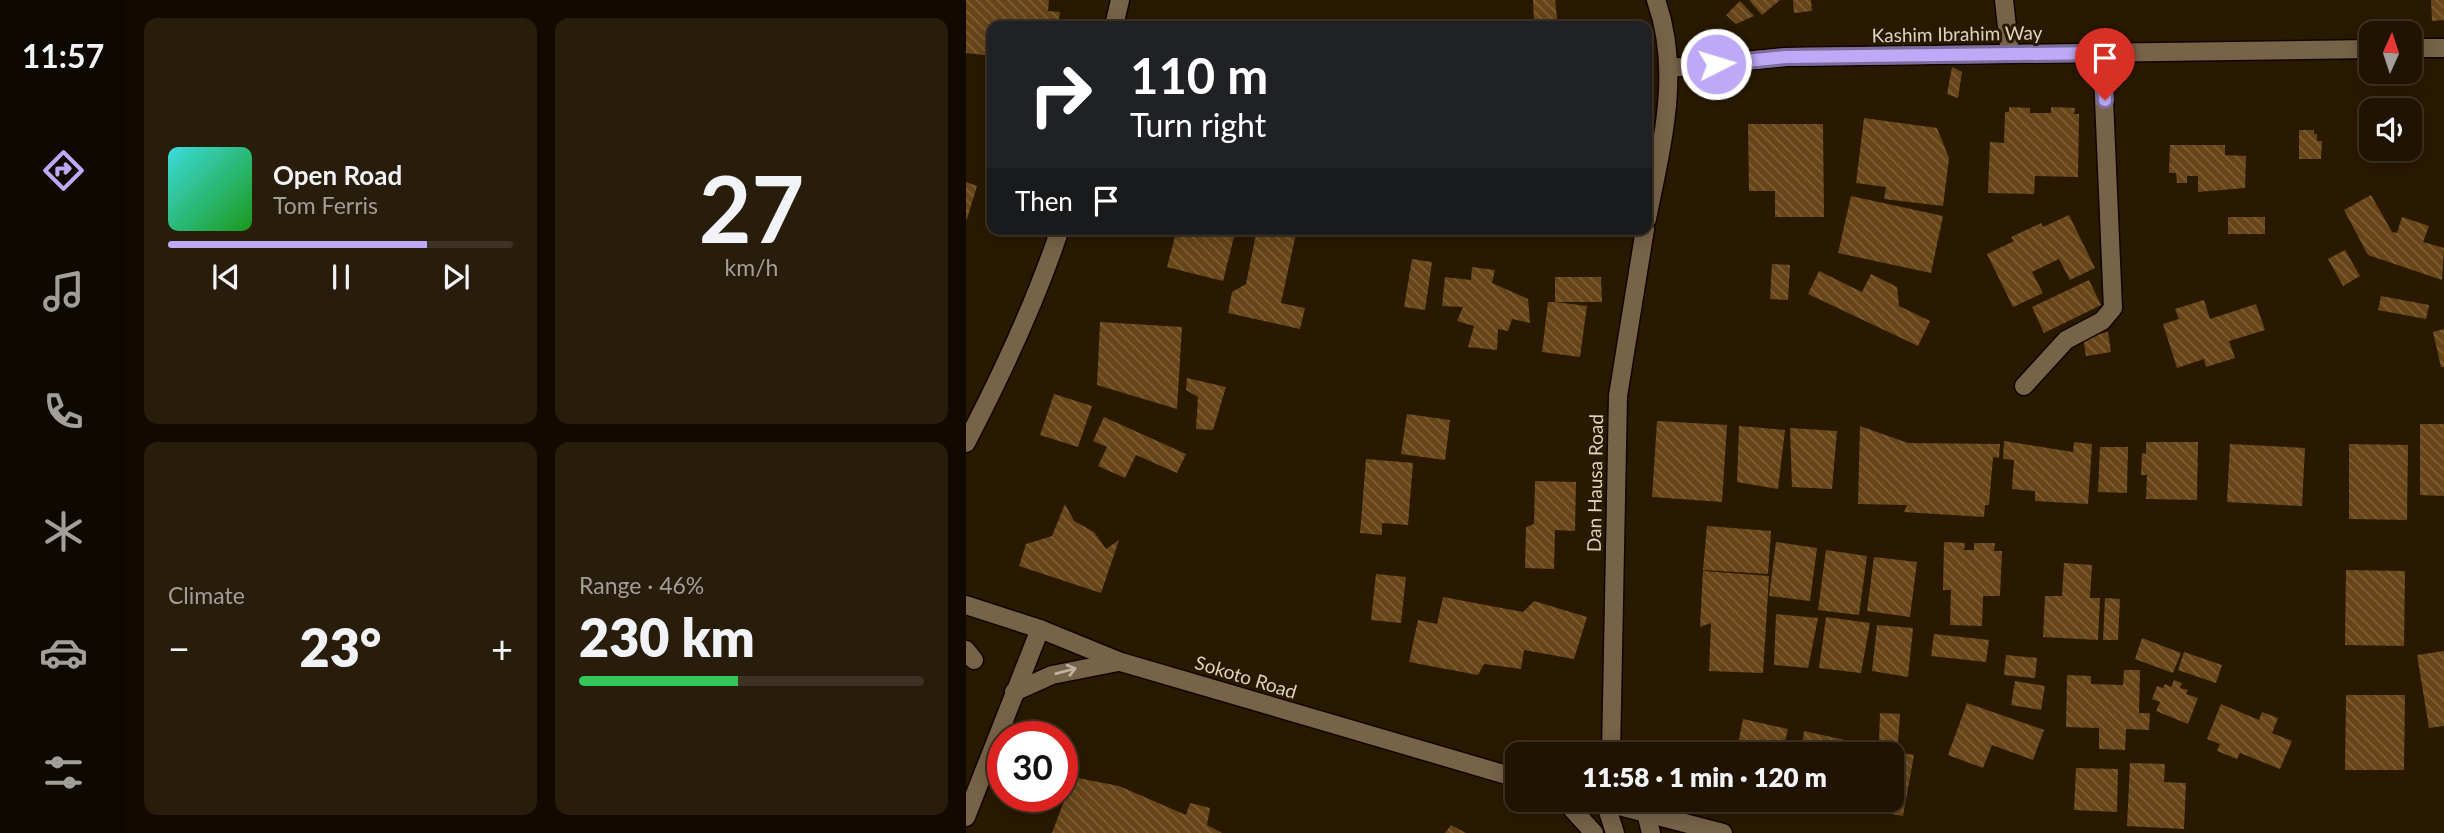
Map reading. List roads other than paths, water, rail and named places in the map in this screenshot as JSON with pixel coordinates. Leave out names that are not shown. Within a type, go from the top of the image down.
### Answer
[{"type":"street","points":[[1115,21],[1120,0]]},
{"type":"street","points":[[1652,194],[1668,112],[1670,68],[1656,0]]},
{"type":"street","points":[[2004,0],[2010,54]]},
{"type":"street","points":[[2422,48],[2444,48]]},
{"type":"street","name":"Kashim Ibrahim Way","points":[[1670,68],[1786,57],[2359,49]]},
{"type":"street","points":[[2024,386],[2066,340],[2102,321],[2113,308],[2102,53]]},
{"type":"street","points":[[966,443],[999,379],[1044,278],[1057,235]]},
{"type":"street","name":"Dan Hausa Road","points":[[1614,742],[1618,396],[1644,235]]},
{"type":"street","name":"Sokoto Road","points":[[966,605],[1040,629],[1121,662],[1505,774]]},
{"type":"street","points":[[966,817],[1040,629]]},
{"type":"street","points":[[1014,692],[1052,675],[1121,662]]},
{"type":"street","points":[[1575,812],[1594,833]]},
{"type":"street","points":[[1606,812],[1615,833]]},
{"type":"street","points":[[1645,812],[1651,833]]},
{"type":"street","points":[[1661,812],[1723,833]]}]
